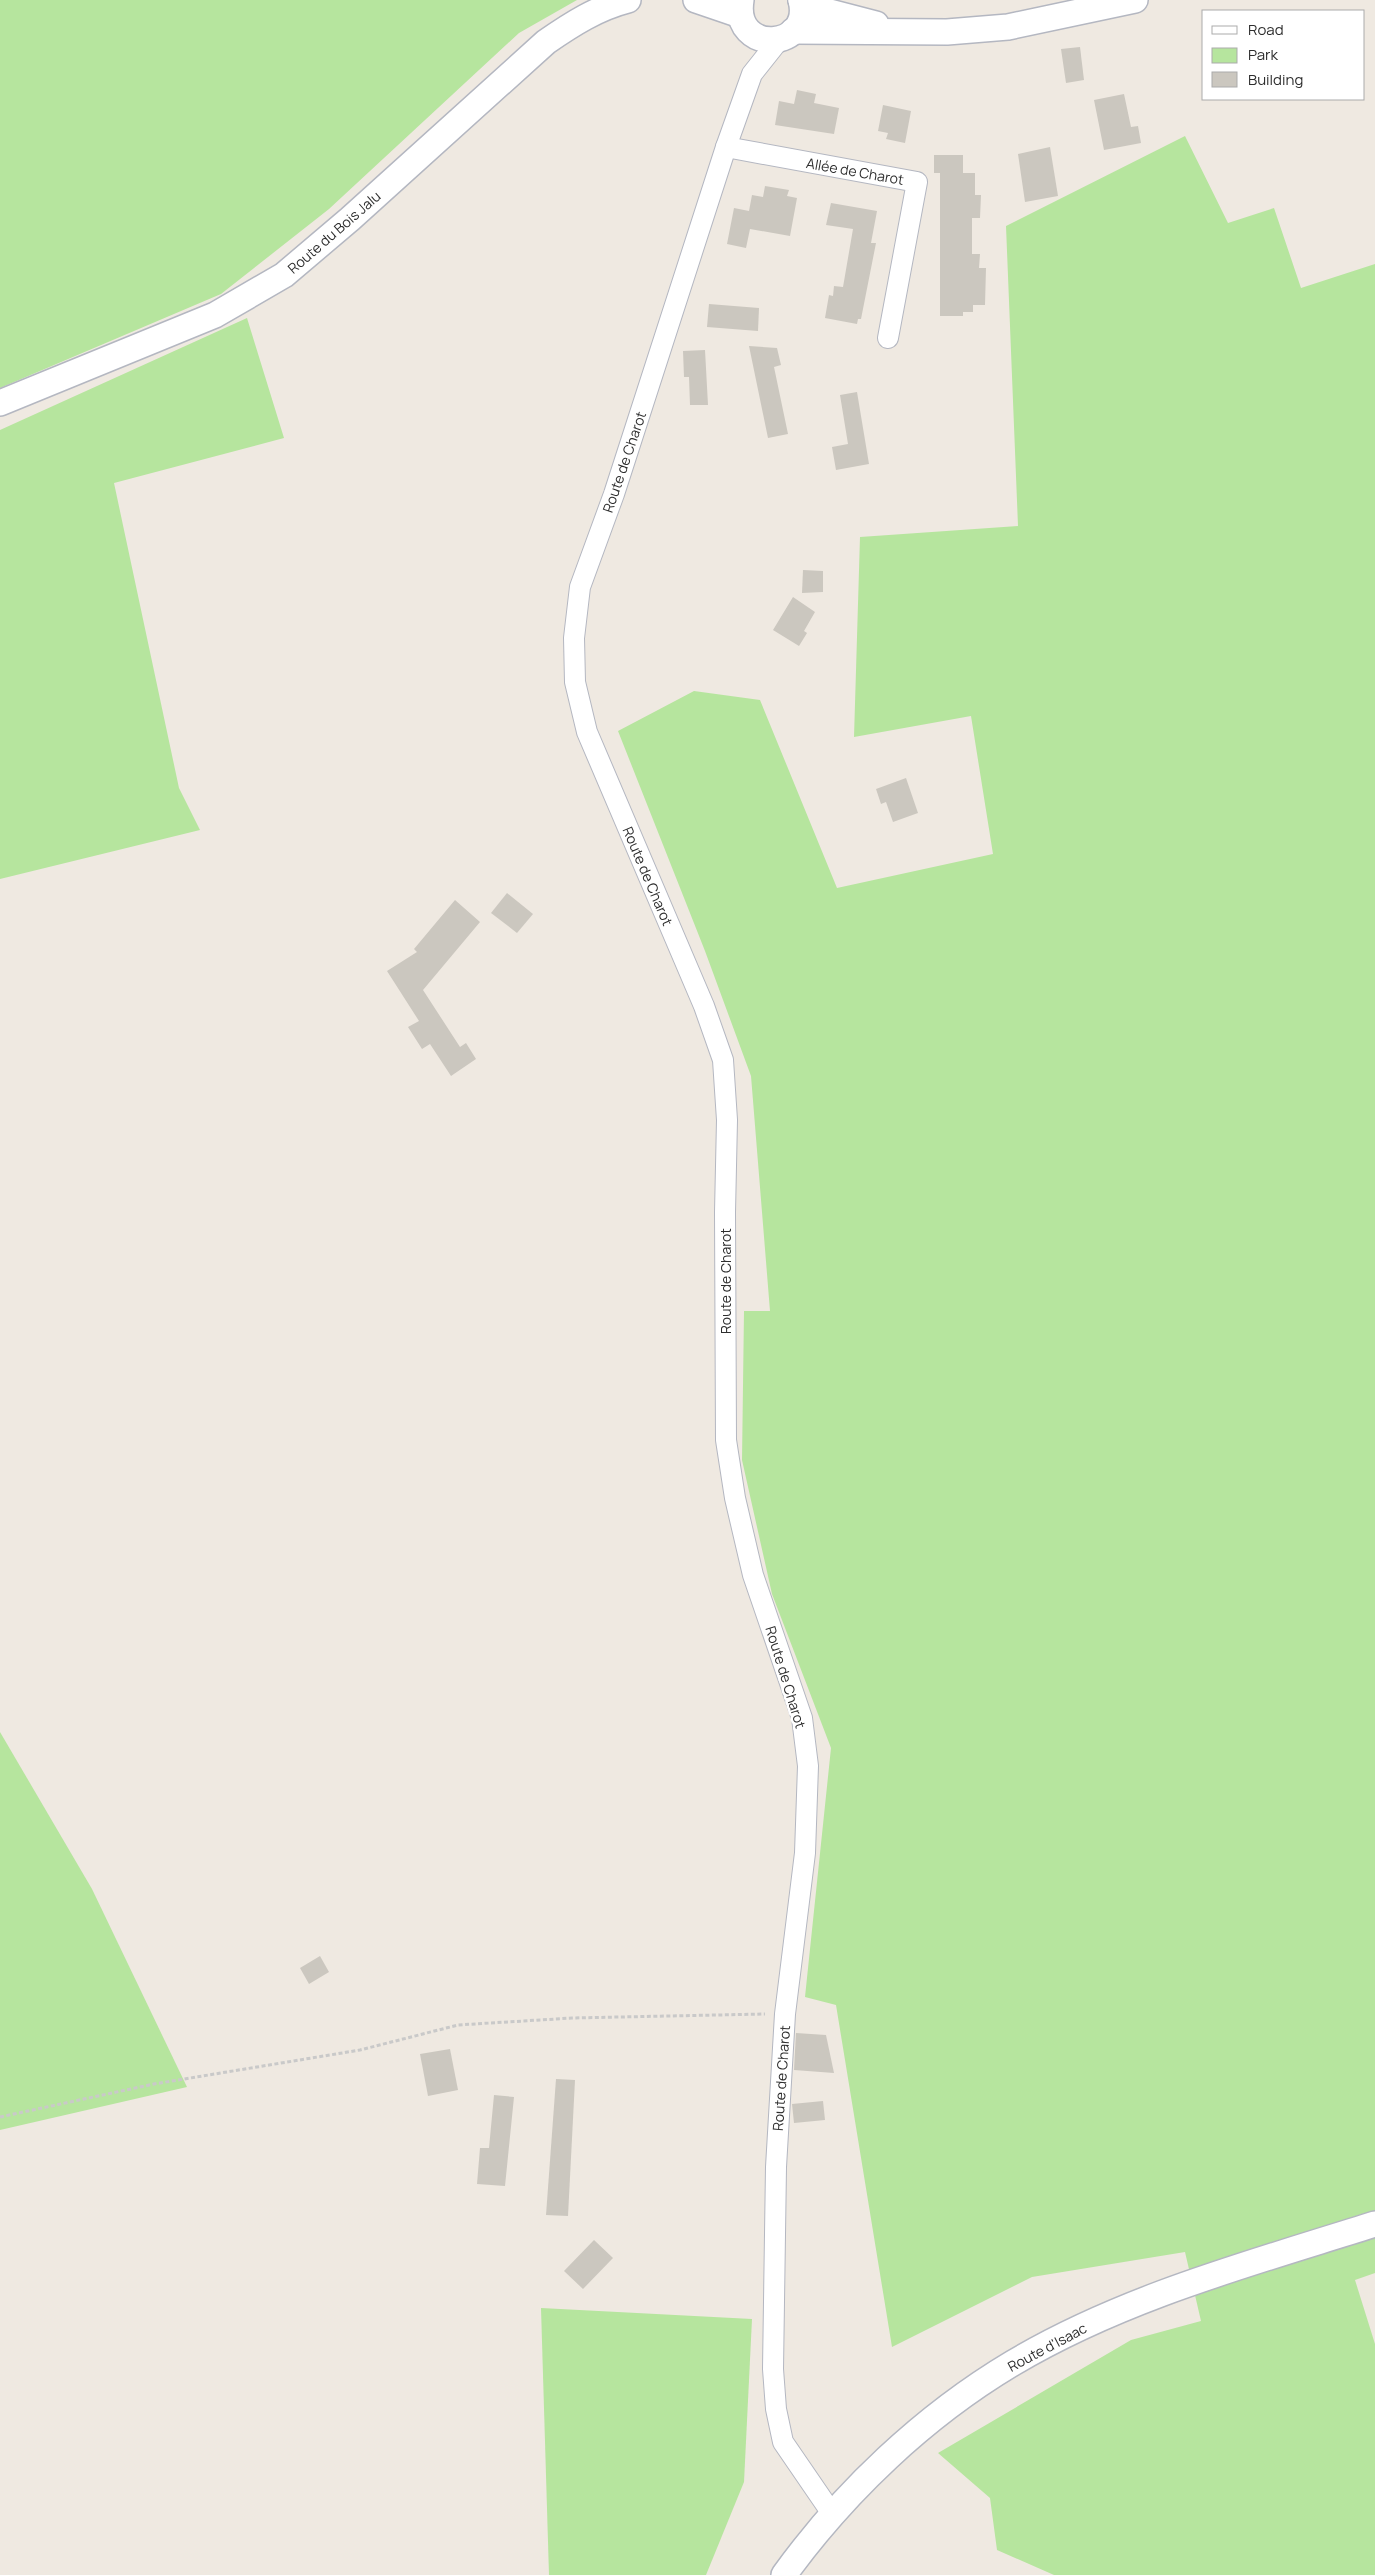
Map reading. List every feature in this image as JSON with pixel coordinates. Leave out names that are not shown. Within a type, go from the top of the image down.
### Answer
[{"type":"street","name":"Route du Bois Jalu","points":[[0,403],[215,315],[284,274],[350,219],[546,42],[580,19],[612,4],[628,0]]},
{"type":"street","points":[[696,0],[744,16],[760,39],[820,33],[898,30],[947,32],[1008,27],[1135,0]]},
{"type":"street","points":[[786,36],[802,16],[801,0]]},
{"type":"street","points":[[801,0],[814,8],[898,30]]},
{"type":"street","name":"Route de Charot","points":[[744,16],[752,74]]},
{"type":"street","name":"Route de Charot","points":[[786,36],[752,74],[726,147],[620,476],[580,587],[574,646],[575,682],[587,732],[704,1006],[723,1060],[728,1120],[725,1212],[726,1440],[735,1498],[753,1575],[802,1718],[808,1766],[805,1853],[785,2014],[776,2167],[772,2369],[776,2409],[783,2442],[833,2515]]},
{"type":"street","name":"Allée de Charot","points":[[726,147],[917,182],[888,338]]},
{"type":"street","name":"Route d'Isaac","points":[[784,2575],[833,2515],[872,2472],[929,2422],[1012,2364],[1061,2337],[1106,2316],[1184,2285],[1375,2224]]},
{"type":"path","points":[[0,2117],[154,2084],[360,2050],[458,2026],[572,2018],[785,2014]]},
{"type":"green space","points":[[0,0],[577,0],[519,33],[329,209],[221,294],[0,388]]},
{"type":"green space","points":[[1185,136],[1228,223],[1274,208],[1301,288],[1375,264],[1375,2273],[1355,2280],[1375,2344],[1375,2575],[1054,2575],[997,2550],[990,2498],[938,2453],[1131,2340],[1201,2321],[1185,2252],[1032,2277],[892,2347],[836,2005],[805,1997],[831,1748],[772,1594],[742,1460],[744,1311],[770,1311],[751,1076],[705,951],[618,731],[694,691],[760,700],[837,888],[993,854],[971,716],[854,737],[860,537],[1018,526],[1006,226]]},
{"type":"green space","points":[[247,318],[284,438],[114,483],[179,788],[200,830],[0,879],[0,430]]},
{"type":"green space","points":[[0,1732],[92,1889],[187,2087],[0,2130]]},
{"type":"green space","points":[[541,2308],[752,2319],[744,2482],[706,2575],[549,2575]]},
{"type":"building","points":[[1080,47],[1084,80],[1066,83],[1061,49]]},
{"type":"building","points":[[797,90],[816,94],[814,103],[839,108],[834,134],[775,125],[779,101],[794,104]]},
{"type":"building","points":[[1124,94],[1131,127],[1138,126],[1141,143],[1104,150],[1094,100]]},
{"type":"building","points":[[883,105],[911,111],[905,143],[886,139],[888,133],[878,131]]},
{"type":"building","points":[[1050,147],[1058,196],[1025,202],[1018,154]]},
{"type":"building","points":[[934,155],[963,155],[963,173],[975,173],[975,195],[981,195],[980,218],[972,218],[972,254],[980,254],[979,268],[986,268],[985,305],[973,305],[973,312],[963,312],[963,316],[940,316],[940,173],[934,173]]},
{"type":"building","points":[[765,186],[789,190],[787,196],[797,198],[790,236],[750,229],[746,248],[727,244],[734,208],[749,211],[752,195],[763,197]]},
{"type":"building","points":[[831,203],[877,211],[871,243],[876,243],[861,319],[858,319],[857,324],[825,318],[829,295],[833,296],[834,286],[843,287],[853,229],[826,225]]},
{"type":"building","points":[[709,304],[759,308],[758,331],[707,327]]},
{"type":"building","points":[[749,346],[777,348],[781,365],[774,367],[788,434],[768,438]]},
{"type":"building","points":[[705,350],[708,405],[690,405],[689,377],[684,377],[683,351]]},
{"type":"building","points":[[857,392],[869,464],[836,470],[832,447],[848,444],[840,395]]},
{"type":"building","points":[[803,570],[823,571],[823,592],[802,593]]},
{"type":"building","points":[[793,597],[815,612],[804,631],[807,633],[799,646],[773,630]]},
{"type":"building","points":[[906,778],[918,813],[893,822],[886,802],[881,804],[876,789]]},
{"type":"building","points":[[507,893],[533,914],[517,933],[491,913]]},
{"type":"building","points":[[455,900],[480,922],[423,990],[460,1047],[466,1043],[476,1059],[451,1076],[430,1044],[422,1049],[408,1027],[419,1021],[387,971],[417,952],[414,949]]},
{"type":"building","points":[[320,1956],[329,1972],[309,1984],[300,1968]]},
{"type":"building","points":[[796,2033],[826,2035],[834,2073],[794,2070]]},
{"type":"building","points":[[450,2049],[458,2090],[428,2096],[420,2054]]},
{"type":"building","points":[[556,2079],[575,2080],[568,2216],[546,2215]]},
{"type":"building","points":[[494,2095],[514,2097],[505,2186],[477,2184],[480,2148],[489,2148]]},
{"type":"building","points":[[823,2101],[825,2120],[794,2123],[792,2104]]},
{"type":"building","points":[[594,2240],[613,2258],[583,2289],[564,2271]]}]
